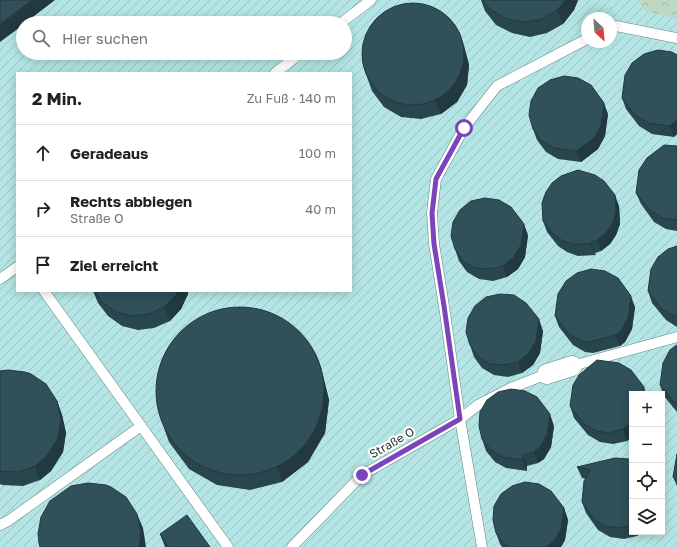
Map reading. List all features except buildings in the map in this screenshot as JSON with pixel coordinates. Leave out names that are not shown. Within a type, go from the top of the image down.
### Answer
[{"type":"street","points":[[547,374],[572,366]]},
{"type":"lane","points":[[350,16],[371,0]]},
{"type":"lane","points":[[617,26],[677,38]]},
{"type":"lane","points":[[482,547],[460,419],[434,244],[432,213],[436,179],[464,128],[497,86],[581,42]]},
{"type":"lane","points":[[276,72],[292,60]]},
{"type":"lane","points":[[0,280],[16,268]]},
{"type":"lane","points":[[45,292],[228,547]]},
{"type":"lane","points":[[572,366],[677,337]]},
{"type":"lane","name":"Straße O","points":[[292,547],[362,475],[460,419],[478,405],[511,388],[547,374]]},
{"type":"lane","points":[[0,525],[8,521],[141,426]]},
{"type":"shaded area","points":[[0,0],[638,0],[645,11],[677,19],[677,547],[0,547]]},
{"type":"green space","points":[[638,0],[677,0],[677,19],[645,11]]},
{"type":"route","points":[[362,475],[460,419],[434,244],[432,213],[436,179],[464,128]]}]
